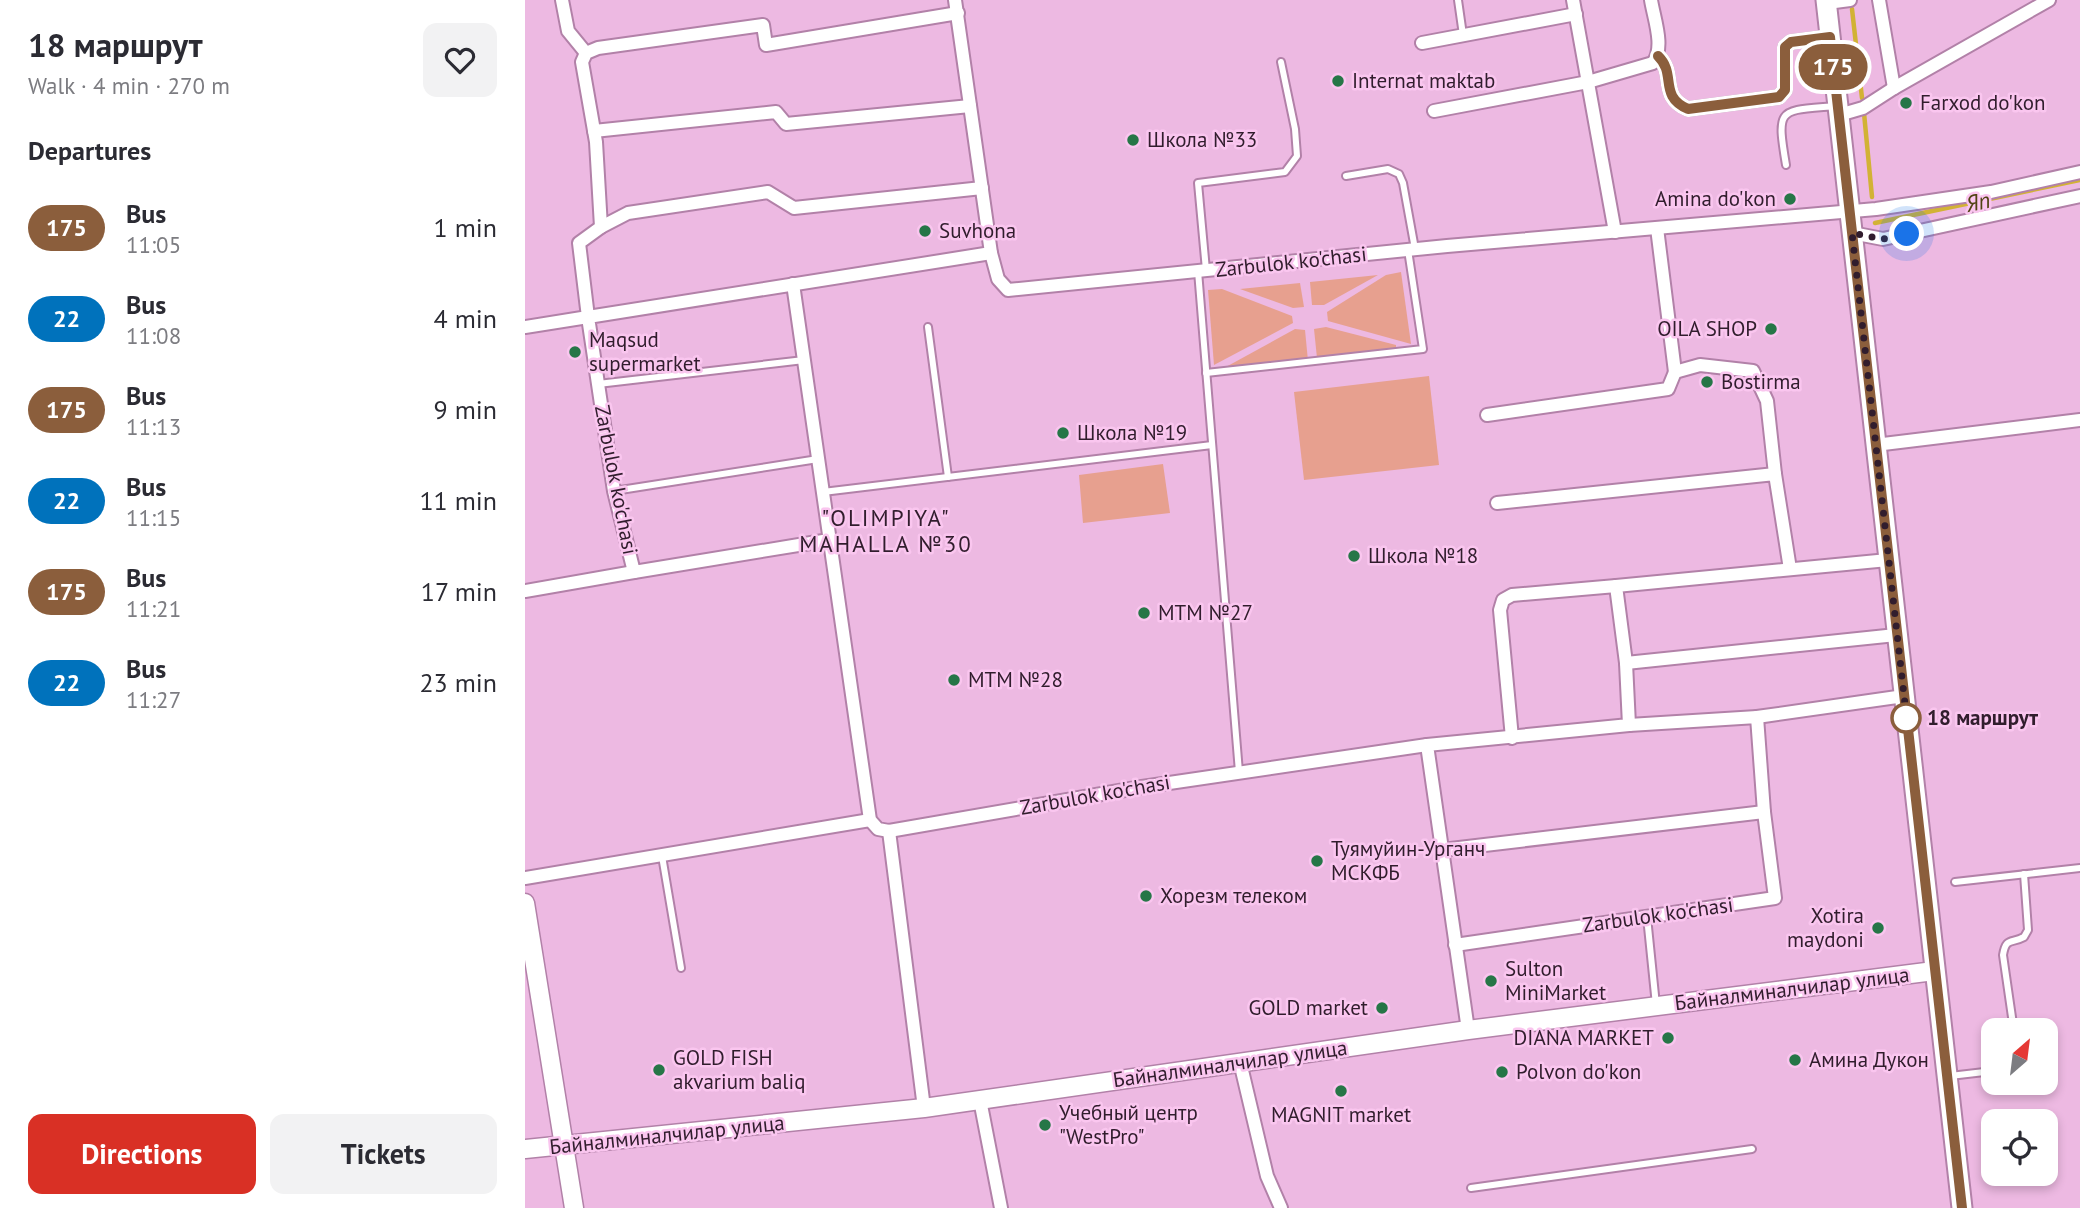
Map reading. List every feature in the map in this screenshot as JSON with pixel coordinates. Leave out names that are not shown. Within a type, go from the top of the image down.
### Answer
[{"type":"main road","points":[[1826,2],[1962,1208]]},
{"type":"street","points":[[562,0],[568,31],[586,53],[582,62],[594,131],[601,228]]},
{"type":"street","points":[[1573,0],[1615,232]]},
{"type":"street","points":[[1651,0],[1658,56],[1665,63],[1671,97],[1678,105],[1688,109],[1779,97],[1785,90],[1785,47],[1791,42],[1830,37]]},
{"type":"street","points":[[1826,2],[1850,0]]},
{"type":"street","points":[[1878,0],[1894,88]]},
{"type":"street","points":[[1838,111],[1863,108],[2049,0]]},
{"type":"street","name":"Zarbulok ko'chasi","points":[[586,53],[598,48],[762,25],[767,45],[956,7],[991,253],[998,279],[1009,290],[1411,250],[1849,212],[1990,192],[2080,172]]},
{"type":"street","points":[[1422,43],[1576,14]]},
{"type":"street","points":[[1434,111],[1588,82],[1653,64],[1658,56]]},
{"type":"street","points":[[594,131],[776,111],[786,124],[970,106]]},
{"type":"street","name":"Zarbulok ko'chasi","points":[[829,540],[634,572],[614,491],[579,243],[628,213],[768,192],[795,208],[982,188]]},
{"type":"street","points":[[1852,233],[1883,239],[2080,196]]},
{"type":"street","points":[[1487,415],[1668,389],[1675,372],[1657,228]]},
{"type":"street","points":[[525,327],[991,253]]},
{"type":"street","points":[[793,284],[870,820],[878,829],[889,831],[924,1108]]},
{"type":"street","points":[[1675,372],[1700,365],[1753,371],[1767,401],[1790,569]]},
{"type":"street","points":[[1875,444],[2080,420]]},
{"type":"street","points":[[1497,503],[1775,474]]},
{"type":"street","points":[[1512,738],[1500,610],[1503,600],[1512,595],[1888,560]]},
{"type":"street","points":[[525,591],[634,572]]},
{"type":"street","points":[[1616,586],[1626,663],[1629,725]]},
{"type":"street","points":[[1626,663],[1896,635]]},
{"type":"street","points":[[1757,717],[1903,696]]},
{"type":"street","name":"Zarbulok ko'chasi","points":[[889,831],[1142,787],[1427,746],[1629,725],[1757,717],[1764,812],[1775,898],[1455,945]]},
{"type":"street","points":[[1427,746],[1468,1030]]},
{"type":"street","points":[[1442,850],[1764,812]]},
{"type":"street","points":[[525,878],[870,820]]},
{"type":"street","points":[[525,903],[574,1208]]},
{"type":"street","name":"Байналминалчилар улица","points":[[525,1149],[924,1108],[1468,1030],[1934,971]]},
{"type":"street","points":[[1240,1062],[1267,1176],[1281,1208]]},
{"type":"street","points":[[980,1100],[1002,1208]]},
{"type":"lane","points":[[1458,0],[1463,35]]},
{"type":"lane","points":[[1239,772],[1206,373],[1198,183],[1285,172],[1297,156],[1295,129],[1281,62]]},
{"type":"lane","points":[[1786,165],[1780,127],[1786,114],[1793,110],[1838,111]]},
{"type":"lane","points":[[1206,373],[1423,349],[1403,183],[1399,174],[1388,169],[1346,176]]},
{"type":"lane","points":[[928,327],[948,477]]},
{"type":"lane","points":[[598,384],[804,360]]},
{"type":"lane","points":[[823,492],[1212,445]]},
{"type":"lane","points":[[614,491],[818,459]]},
{"type":"lane","points":[[662,856],[681,968]]},
{"type":"lane","points":[[1955,882],[2080,868]]},
{"type":"lane","points":[[2012,1018],[2003,955],[2009,941],[2024,937],[2028,930],[2024,874]]},
{"type":"lane","points":[[1647,917],[1656,1006]]},
{"type":"lane","points":[[1946,1076],[1981,1072]]},
{"type":"lane","points":[[1471,1188],[1752,1149]]},
{"type":"shaded area","points":[[1401,272],[1411,344],[1328,321],[1327,312],[1386,275]]},
{"type":"shaded area","points":[[1378,275],[1324,305],[1312,305],[1310,282]]},
{"type":"shaded area","points":[[1300,283],[1304,307],[1293,308],[1240,289]]},
{"type":"shaded area","points":[[1222,289],[1292,316],[1293,323],[1214,365],[1208,290]]},
{"type":"shaded area","points":[[1326,327],[1396,345],[1396,348],[1317,358],[1314,329]]},
{"type":"shaded area","points":[[1295,329],[1305,330],[1308,361],[1224,368]]},
{"type":"shaded area","points":[[1429,376],[1439,465],[1304,480],[1294,392]]},
{"type":"shaded area","points":[[1163,464],[1170,513],[1083,523],[1079,475]]},
{"type":"waterway","name":"Яп","points":[[1852,9],[1862,98]]},
{"type":"waterway","name":"Яп","points":[[1864,113],[1872,197]]},
{"type":"waterway","name":"Яп","points":[[1875,223],[2080,180]]},
{"type":"bus line","name":"175","points":[[1658,56],[1665,63],[1671,97],[1678,105],[1688,109],[1779,97],[1785,90],[1785,47],[1791,42],[1830,37],[1962,1208]]},
{"type":"place","name":"Internat maktab","points":[[1338,81]]},
{"type":"place","name":"Farxod do'kon","points":[[1906,103]]},
{"type":"place","name":"Школа №33","points":[[1133,140]]},
{"type":"place","name":"Amina do'kon","points":[[1790,199]]},
{"type":"place","name":"Suvhona","points":[[925,231]]},
{"type":"place","name":"OILA SHOP","points":[[1771,329]]},
{"type":"place","name":"Maqsud supermarket","points":[[575,352]]},
{"type":"place","name":"Bostirma","points":[[1707,382]]},
{"type":"place","name":"Школа №19","points":[[1063,433]]},
{"type":"place","name":"Школа №18","points":[[1354,556]]},
{"type":"place","name":"MTM №27","points":[[1144,613]]},
{"type":"place","name":"MTM №28","points":[[954,680]]},
{"type":"place","name":"18 маршрут","points":[[1906,718]]},
{"type":"place","name":"Туямуйин-Урганч МСКФБ","points":[[1317,861]]},
{"type":"place","name":"Хорезм телеком","points":[[1146,896]]},
{"type":"place","name":"Xotira maydoni","points":[[1878,928]]},
{"type":"place","name":"Sulton MiniMarket","points":[[1491,981]]},
{"type":"place","name":"GOLD market","points":[[1382,1008]]},
{"type":"place","name":"DIANA MARKET","points":[[1668,1038]]},
{"type":"place","name":"Амина Дукон","points":[[1795,1060]]},
{"type":"place","name":"GOLD FISH akvarium baliq","points":[[659,1070]]},
{"type":"place","name":"Polvon do'kon","points":[[1502,1072]]},
{"type":"place","name":"MAGNIT market","points":[[1341,1091]]},
{"type":"place","name":"Учебный центр \"WestPro\"","points":[[1045,1125]]},
{"type":"district","name":"\"OLIMPIYA\" MAHALLA №30","points":[[886,531]]},
{"type":"route","points":[[1906,718],[1907,722],[1852,233],[1883,239],[1907,234]]}]
